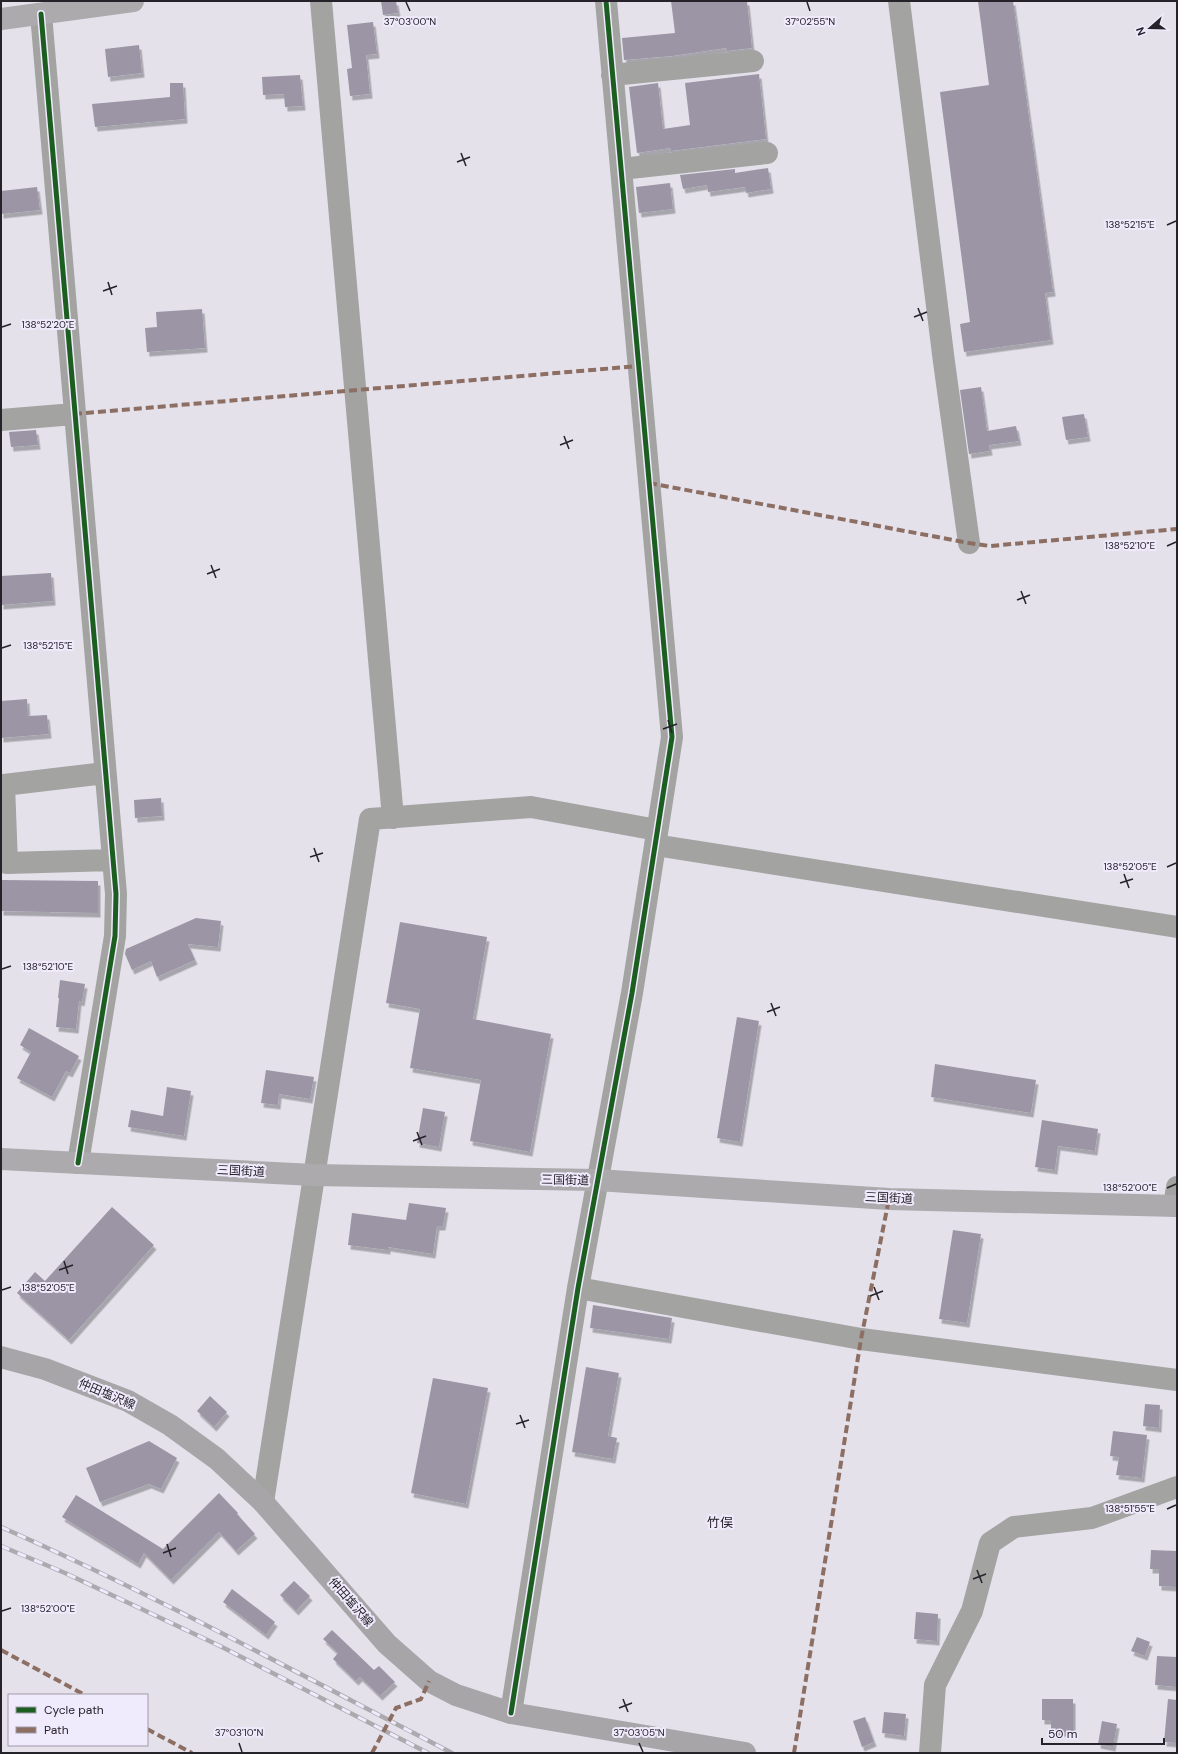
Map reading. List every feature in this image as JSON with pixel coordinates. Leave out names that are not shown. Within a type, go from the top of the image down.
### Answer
[{"type":"highway","points":[[1,19],[133,1]]},
{"type":"highway","name":"三国街道","points":[[1,1159],[314,1175],[597,1180],[889,1199],[1176,1199]]},
{"type":"main road","name":"仲田塩沢線","points":[[1,1357],[45,1369],[128,1401],[170,1424],[218,1459],[263,1502],[387,1644],[429,1681],[456,1695],[511,1712],[745,1753]]},
{"type":"street","points":[[321,1],[393,818]]},
{"type":"street","points":[[511,1712],[578,1288],[632,993],[672,737],[606,1]]},
{"type":"street","points":[[899,1],[944,362],[969,543]]},
{"type":"street","points":[[41,14],[116,894],[115,936],[78,1162]]},
{"type":"street","points":[[612,75],[753,61]]},
{"type":"street","points":[[621,169],[767,153]]},
{"type":"street","points":[[1,420],[74,414]]},
{"type":"street","points":[[106,773],[4,785],[7,863],[113,860]]},
{"type":"street","points":[[263,1502],[370,819],[531,807],[656,838],[1177,927]]},
{"type":"street","points":[[578,1288],[861,1338],[1177,1380]]},
{"type":"street","points":[[930,1753],[935,1685],[972,1611],[990,1543],[1014,1527],[1092,1518],[1177,1486]]},
{"type":"building","points":[[381,1],[396,1],[398,13],[383,15]]},
{"type":"building","points":[[671,1],[747,1],[752,48],[727,51],[726,48],[672,56],[624,60],[622,38],[675,33]]},
{"type":"building","points":[[978,1],[1013,1],[1053,292],[1045,293],[1051,340],[964,352],[960,324],[970,322],[940,92],[989,85]]},
{"type":"building","points":[[373,22],[377,54],[366,55],[370,94],[350,96],[347,69],[352,68],[347,25]]},
{"type":"building","points":[[139,45],[142,73],[108,77],[105,49]]},
{"type":"building","points":[[759,74],[766,139],[671,151],[670,148],[637,153],[629,87],[658,83],[663,129],[690,125],[685,83]]},
{"type":"building","points":[[300,75],[303,106],[285,107],[284,94],[263,95],[262,77]]},
{"type":"building","points":[[170,83],[183,83],[185,119],[95,127],[92,104],[170,97]]},
{"type":"building","points":[[768,168],[771,189],[746,193],[745,187],[708,192],[707,185],[683,189],[680,175],[735,169],[735,173]]},
{"type":"building","points":[[670,183],[673,209],[639,213],[636,187]]},
{"type":"building","points":[[37,187],[40,210],[1,214],[1,191]]},
{"type":"building","points":[[202,309],[205,348],[147,352],[145,328],[157,327],[156,312]]},
{"type":"building","points":[[981,387],[987,431],[1016,426],[1019,441],[989,445],[990,451],[969,454],[960,390]]},
{"type":"building","points":[[1084,414],[1088,437],[1066,440],[1062,417]]},
{"type":"building","points":[[36,430],[38,445],[11,447],[9,432]]},
{"type":"building","points":[[51,573],[53,601],[1,605],[1,576]]},
{"type":"building","points":[[27,699],[28,716],[47,715],[49,734],[1,738],[1,701]]},
{"type":"building","points":[[161,798],[162,816],[135,818],[134,800]]},
{"type":"building","points":[[1,880],[98,881],[98,913],[1,911]]},
{"type":"building","points":[[196,918],[221,921],[218,947],[188,944],[195,960],[157,977],[151,961],[132,970],[125,954],[126,949]]},
{"type":"building","points":[[400,922],[487,937],[473,1019],[551,1034],[530,1152],[470,1141],[481,1080],[410,1068],[420,1009],[386,1003]]},
{"type":"building","points":[[60,980],[85,984],[82,1002],[79,1001],[76,1029],[56,1027]]},
{"type":"building","points":[[737,1017],[759,1021],[740,1142],[717,1138]]},
{"type":"building","points":[[29,1028],[79,1056],[70,1073],[66,1071],[52,1097],[17,1078],[31,1052],[20,1045]]},
{"type":"building","points":[[935,1064],[1036,1080],[1031,1113],[931,1097]]},
{"type":"building","points":[[266,1070],[314,1077],[310,1099],[279,1094],[278,1105],[261,1103]]},
{"type":"building","points":[[167,1087],[191,1091],[184,1136],[128,1127],[131,1110],[163,1116]]},
{"type":"building","points":[[423,1108],[445,1112],[439,1147],[417,1143]]},
{"type":"building","points":[[1042,1120],[1098,1129],[1095,1151],[1058,1146],[1055,1170],[1035,1167]]},
{"type":"building","points":[[409,1203],[446,1208],[443,1226],[437,1226],[433,1254],[388,1247],[388,1250],[348,1245],[352,1213],[406,1220]]},
{"type":"building","points":[[112,1207],[154,1245],[69,1340],[17,1293],[35,1272],[45,1281]]},
{"type":"building","points":[[953,1230],[981,1234],[967,1323],[939,1319]]},
{"type":"building","points":[[593,1305],[672,1318],[669,1339],[590,1328]]},
{"type":"building","points":[[586,1367],[619,1373],[608,1436],[617,1438],[613,1459],[572,1452]]},
{"type":"building","points":[[433,1378],[488,1388],[466,1504],[411,1493]]},
{"type":"building","points":[[210,1396],[227,1412],[214,1427],[197,1411]]},
{"type":"building","points":[[1145,1404],[1160,1405],[1159,1428],[1143,1426]]},
{"type":"building","points":[[1113,1431],[1147,1435],[1142,1478],[1116,1475],[1119,1457],[1110,1456]]},
{"type":"building","points":[[149,1441],[177,1458],[161,1489],[149,1484],[100,1502],[86,1468]]},
{"type":"building","points":[[219,1493],[255,1534],[236,1551],[219,1532],[171,1580],[144,1553],[138,1564],[62,1517],[76,1495],[163,1549]]},
{"type":"building","points":[[1151,1550],[1177,1551],[1177,1587],[1159,1586],[1159,1569],[1150,1569]]},
{"type":"building","points":[[294,1581],[310,1596],[296,1611],[280,1595]]},
{"type":"building","points":[[232,1589],[275,1622],[266,1635],[223,1602]]},
{"type":"building","points":[[916,1612],[938,1614],[937,1641],[914,1639]]},
{"type":"building","points":[[332,1630],[374,1670],[379,1666],[395,1682],[380,1696],[360,1677],[356,1681],[333,1659],[338,1653],[323,1639]]},
{"type":"building","points":[[1137,1637],[1150,1642],[1145,1656],[1131,1651]]},
{"type":"building","points":[[1157,1656],[1177,1657],[1177,1687],[1155,1685]]},
{"type":"building","points":[[1042,1699],[1073,1699],[1073,1732],[1051,1732],[1051,1720],[1042,1720]]},
{"type":"building","points":[[1168,1699],[1177,1700],[1177,1743],[1164,1742]]},
{"type":"building","points":[[884,1712],[906,1714],[904,1736],[882,1733]]},
{"type":"building","points":[[865,1717],[874,1742],[862,1747],[853,1721]]},
{"type":"building","points":[[1102,1721],[1117,1724],[1113,1747],[1098,1744]]},
{"type":"railway","points":[[1,1527],[172,1608],[452,1753]]},
{"type":"railway","points":[[1,1546],[65,1573],[220,1646],[428,1753]]},
{"type":"marked path","points":[[74,414],[639,366]]},
{"type":"marked path","points":[[649,483],[990,546],[1177,529]]},
{"type":"marked path","points":[[794,1753],[861,1339],[889,1199]]},
{"type":"marked path","points":[[1,1650],[83,1694]]},
{"type":"marked path","points":[[372,1753],[396,1708],[421,1699],[429,1681]]},
{"type":"marked path","points":[[148,1730],[192,1753]]},
{"type":"cycle path","points":[[511,1713],[578,1288],[632,993],[672,737],[606,1]]},
{"type":"cycle path","points":[[41,14],[116,894],[115,936],[78,1163]]},
{"type":"district","name":"竹俣","points":[[720,1522]]}]
